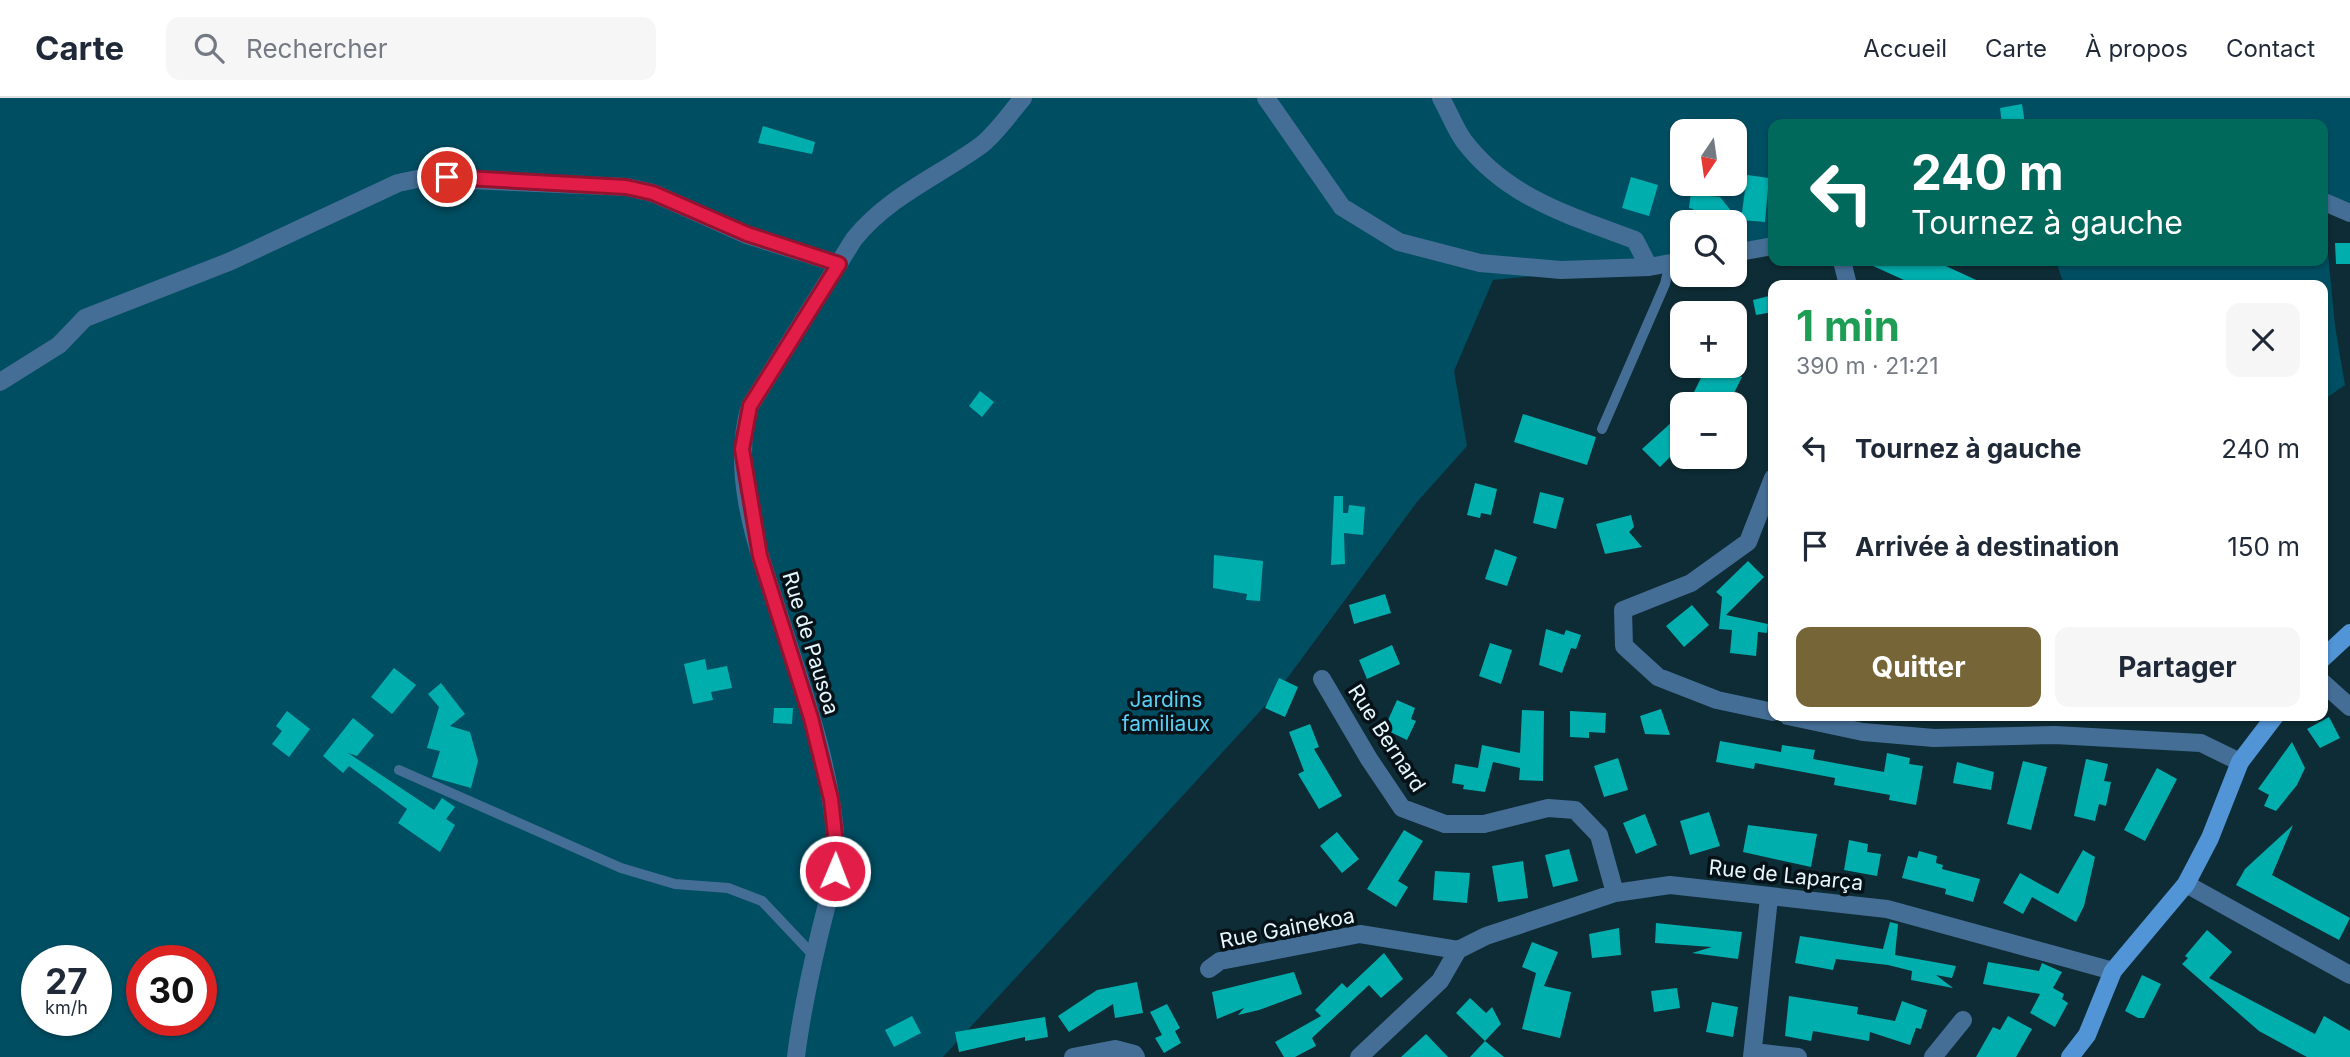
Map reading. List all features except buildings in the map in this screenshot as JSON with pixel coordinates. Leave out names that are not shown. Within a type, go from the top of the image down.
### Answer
[{"type":"main road","points":[[2328,653],[2350,633]]},
{"type":"main road","points":[[2070,1057],[2087,1034],[2113,971],[2186,884],[2210,838],[2240,762],[2272,721]]},
{"type":"street","name":"Rue de Pausoa","points":[[796,1057],[800,1019],[835,871],[835,835],[831,799],[811,718],[760,556],[742,449],[750,406],[839,264],[872,218],[919,183],[982,145],[1023,98]]},
{"type":"street","points":[[1266,98],[1342,207],[1399,242],[1480,263],[1561,270],[1649,267],[1670,263]]},
{"type":"street","points":[[1441,98],[1463,141],[1509,187],[1559,212],[1635,240],[1649,267]]},
{"type":"street","points":[[0,382],[60,345],[85,318],[231,261],[398,183],[422,178],[626,187],[653,193],[747,234],[839,264]]},
{"type":"street","points":[[2328,204],[2350,213]]},
{"type":"street","points":[[1747,251],[1768,247]]},
{"type":"street","points":[[1768,491],[1748,542],[1691,583],[1623,610],[1624,646],[1658,677],[1717,700],[1768,711]]},
{"type":"street","name":"Rue Bernard","points":[[1322,679],[1368,759],[1402,808],[1446,824],[1484,824],[1548,808],[1575,810],[1598,835],[1615,893]]},
{"type":"street","points":[[2328,687],[2350,707]]},
{"type":"street","points":[[1811,721],[1863,732],[1934,738],[2054,735],[2201,743],[2240,762]]},
{"type":"street","points":[[2186,884],[2350,975]]},
{"type":"street","name":"Rue de Laparça","points":[[1458,950],[1486,936],[1615,893],[1670,885],[1887,909],[2113,971]]},
{"type":"street","points":[[1769,898],[1753,1054],[1798,1057]]},
{"type":"street","name":"Rue Gainekoa","points":[[1209,969],[1220,961],[1360,934],[1458,950]]},
{"type":"street","points":[[1359,1057],[1440,981],[1458,950]]},
{"type":"street","points":[[1933,1057],[1963,1020]]},
{"type":"street","points":[[1073,1057],[1115,1049],[1136,1057]]},
{"type":"lane","points":[[1602,429],[1670,274]]},
{"type":"lane","points":[[399,770],[621,868],[675,884],[728,888],[762,901],[815,956]]},
{"type":"green space","name":"Jardins familiaux","points":[[0,98],[2350,98],[2350,213],[2328,204],[2328,119],[1768,119],[1768,247],[1747,251],[1747,210],[1670,210],[1670,262],[1493,280],[1454,371],[1467,446],[1417,502],[1275,695],[943,1057],[0,1057]]},
{"type":"green space","points":[[2328,254],[2335,326],[2345,385],[2328,397],[2328,280],[2062,280],[2058,266],[2328,266]]},
{"type":"route","points":[[447,177],[626,187],[653,193],[747,234],[839,264],[750,406],[744,426],[742,449],[750,512],[760,556],[811,718],[831,799],[835,871]]}]
